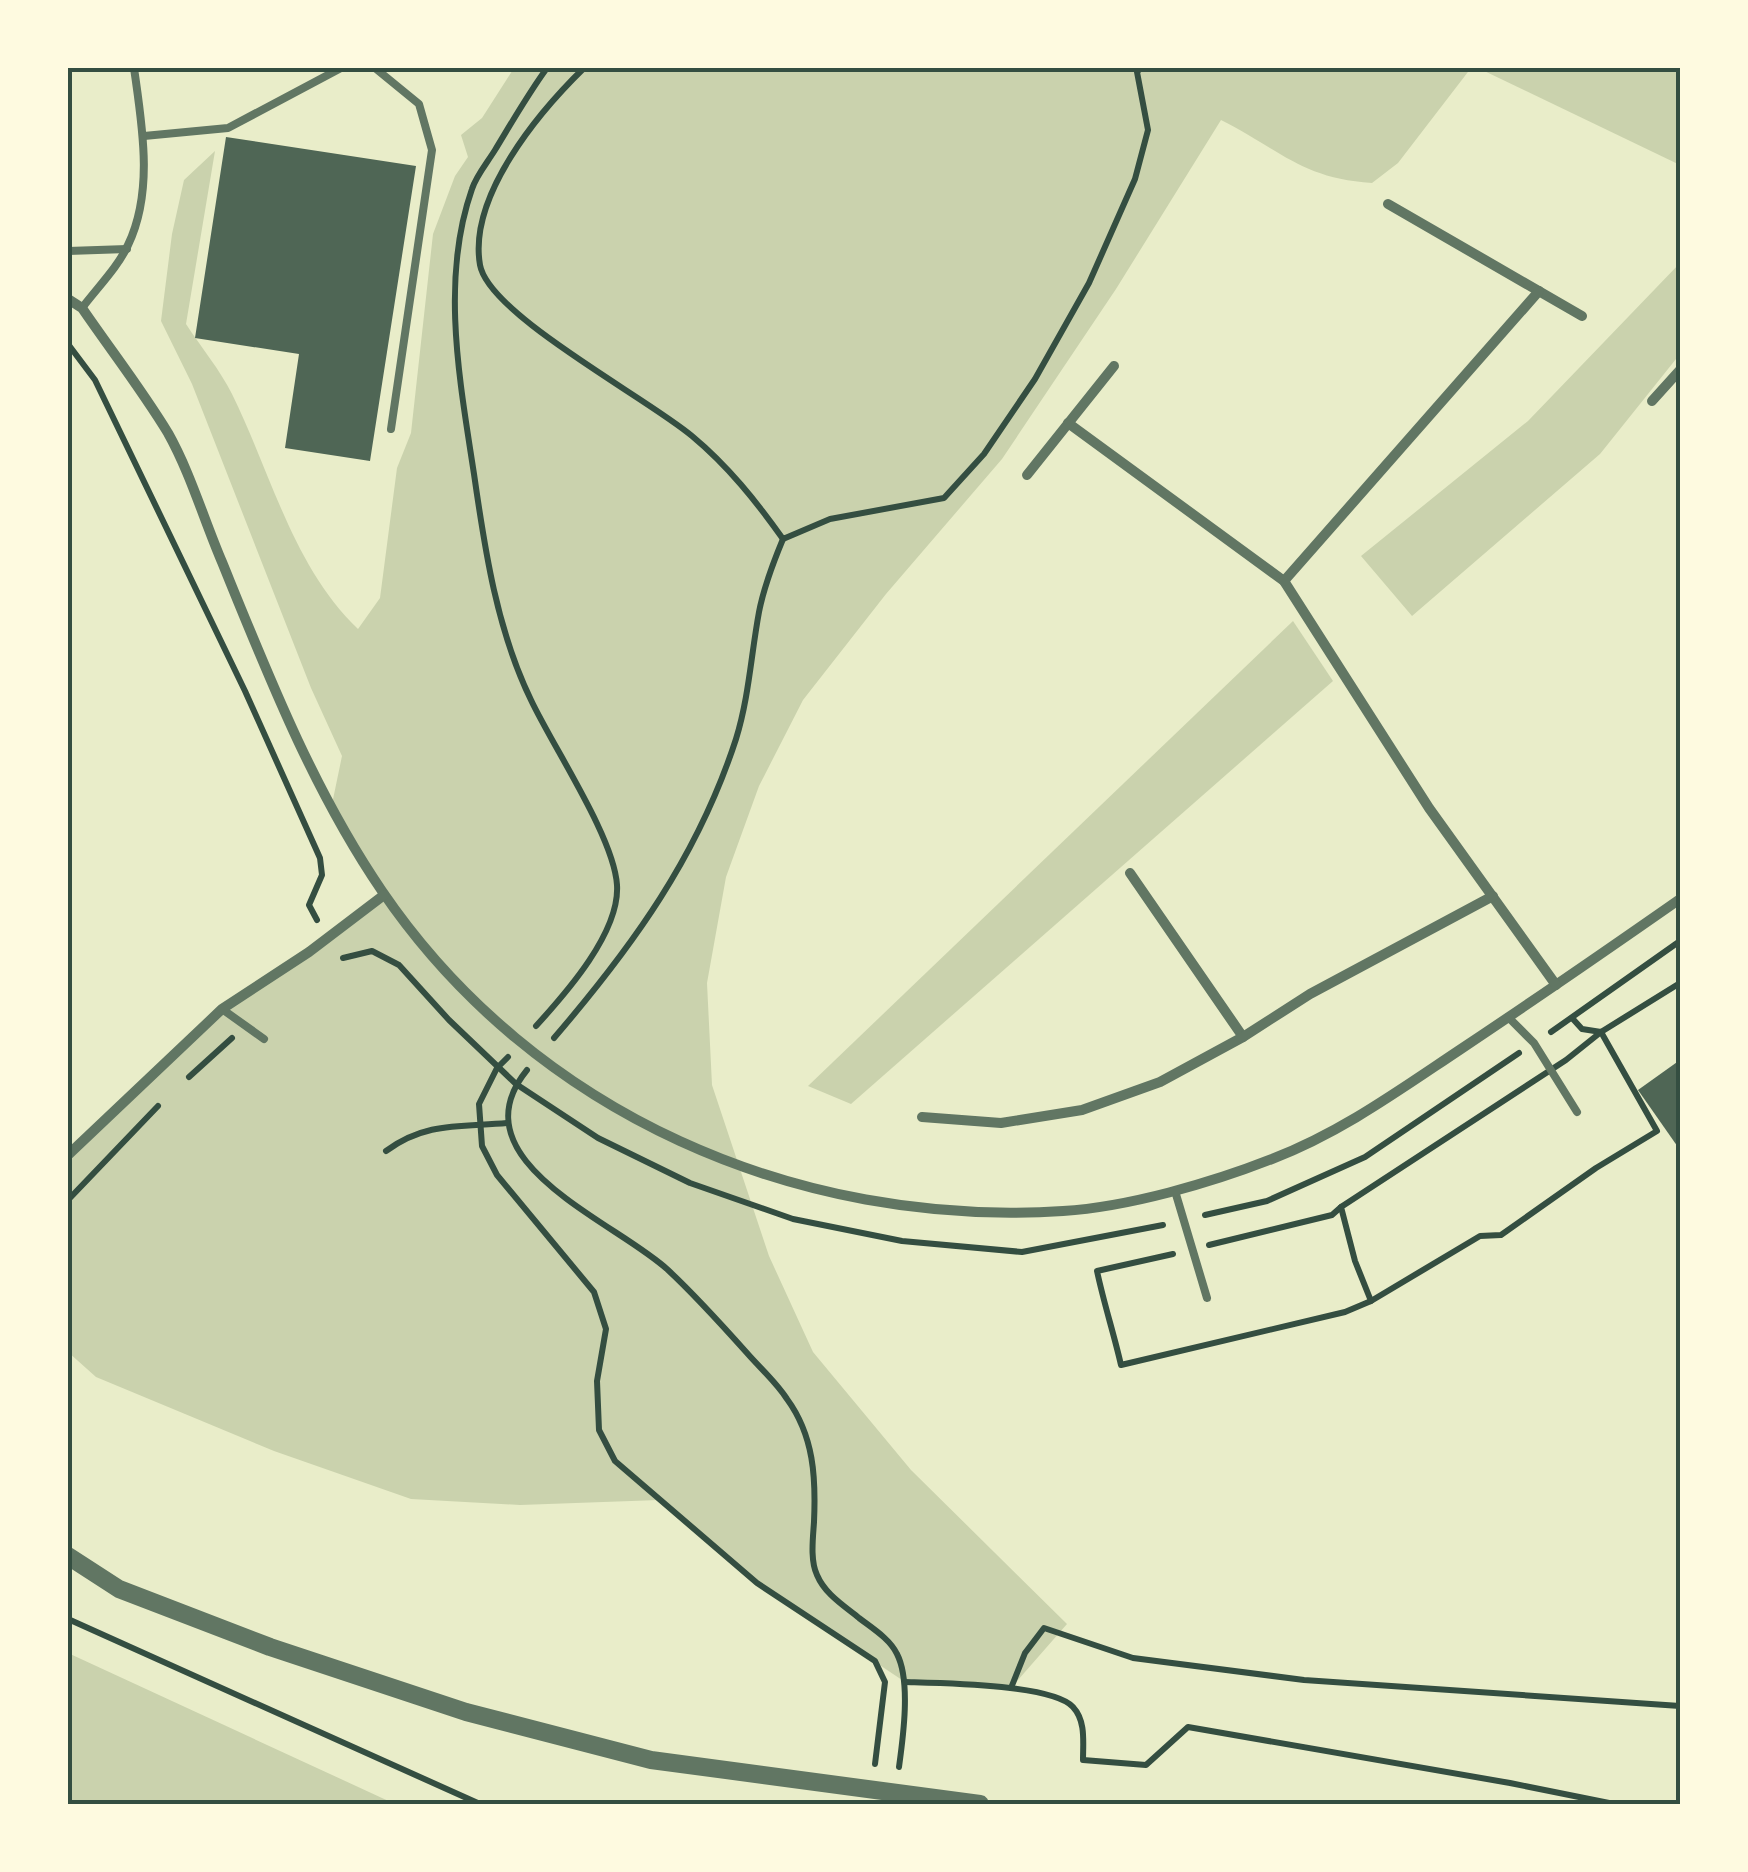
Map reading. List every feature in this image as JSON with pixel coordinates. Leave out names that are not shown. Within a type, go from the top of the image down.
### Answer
[{"type":"street","points":[[1388,204],[1582,316]]},
{"type":"street","points":[[1284,581],[1539,291]]},
{"type":"street","points":[[68,298],[82,308],[170,436],[284,710],[331,809],[384,894],[454,980],[521,1043],[644,1126],[696,1151],[831,1194],[945,1210],[1066,1211],[1175,1191],[1274,1158],[1362,1116],[1680,898]]},
{"type":"street","points":[[1027,475],[1114,366]]},
{"type":"street","points":[[1652,401],[1680,370]]},
{"type":"street","points":[[1068,423],[1284,581],[1429,808],[1556,985]]},
{"type":"street","points":[[1130,872],[1243,1036]]},
{"type":"street","points":[[68,1155],[222,1009],[310,952],[384,894]]},
{"type":"street","points":[[922,1117],[1002,1123],[1082,1110],[1160,1082],[1310,994],[1493,896]]},
{"type":"street","points":[[68,1556],[120,1589],[270,1647],[466,1712],[652,1760],[980,1804]]},
{"type":"lane","points":[[82,308],[126,249],[140,217],[144,136],[134,68]]},
{"type":"lane","points":[[144,136],[228,128],[342,68]]},
{"type":"lane","points":[[375,68],[419,104],[432,150],[391,430]]},
{"type":"lane","points":[[68,251],[126,249]]},
{"type":"lane","points":[[222,1009],[264,1039]]},
{"type":"lane","points":[[1508,1018],[1534,1043],[1577,1112]]},
{"type":"lane","points":[[1175,1191],[1207,1298]]},
{"type":"path","points":[[548,68],[472,186],[455,280],[460,381],[503,631],[530,699],[607,850],[618,886],[615,912],[602,938],[559,1000],[497,1068],[479,1104],[478,1126],[482,1146],[497,1175],[594,1292],[606,1329],[597,1381],[599,1430],[615,1461],[757,1582],[875,1661],[884,1682],[874,1772]]},
{"type":"path","points":[[584,68],[525,138],[494,186],[480,238],[480,268],[493,289],[526,320],[653,405],[692,436],[736,478],[783,539]]},
{"type":"path","points":[[898,1770],[905,1682],[897,1654],[881,1635],[828,1592],[816,1572],[814,1462],[805,1430],[787,1398],[666,1268],[566,1200],[532,1168],[509,1132],[507,1105],[516,1084],[605,979],[666,893],[710,804],[735,740],[751,682],[763,594],[783,539],[830,520],[944,498],[984,454],[1035,378],[1089,283],[1135,179],[1148,130],[1137,72],[1140,68]]},
{"type":"path","points":[[68,344],[103,398],[320,858],[322,875],[309,906],[344,958]]},
{"type":"path","points":[[327,969],[344,958],[372,951],[399,965],[516,1084],[598,1138],[690,1183],[794,1219],[866,1234],[1022,1252],[1267,1201],[1366,1157],[1680,940]]},
{"type":"path","points":[[1371,1301],[1355,1261],[1341,1207],[1680,983]]},
{"type":"path","points":[[1572,1018],[1582,1029],[1601,1032]]},
{"type":"path","points":[[179,1086],[246,1026]]},
{"type":"path","points":[[1106,1320],[1120,1366],[1129,1365],[1345,1312],[1371,1301],[1480,1236],[1501,1236],[1596,1168],[1657,1131],[1601,1032]]},
{"type":"path","points":[[68,1200],[166,1098]]},
{"type":"path","points":[[386,1151],[406,1136],[430,1128],[507,1124]]},
{"type":"path","points":[[68,1618],[480,1804]]},
{"type":"path","points":[[1010,1688],[1025,1653],[1044,1628],[1133,1658],[1304,1680],[1680,1706]]},
{"type":"path","points":[[905,1682],[1010,1688],[1060,1698],[1073,1706],[1082,1722],[1084,1760],[1146,1764],[1188,1726],[1614,1804]]},
{"type":"green space","points":[[514,68],[1471,68],[1398,163],[1372,183],[1309,169],[1221,120],[1116,289],[1002,459],[886,594],[803,700],[759,786],[726,877],[707,983],[712,1085],[769,1256],[813,1352],[911,1470],[1067,1624],[1011,1688],[905,1682],[757,1583],[659,1500],[520,1505],[411,1499],[274,1451],[96,1377],[68,1352],[68,1155],[222,1009],[384,895],[331,809],[342,756],[311,688],[192,384],[161,321],[172,234],[184,180],[215,151],[186,324],[232,394],[285,518],[316,577],[358,629],[380,598],[397,468],[411,433],[433,234],[455,176],[468,157],[461,135],[482,118]]},
{"type":"green space","points":[[1478,68],[1680,68],[1680,165]]},
{"type":"green space","points":[[1680,263],[1680,354],[1600,454],[1412,616],[1361,556],[1528,421]]},
{"type":"green space","points":[[1293,621],[1333,681],[851,1104],[808,1086]]},
{"type":"green space","points":[[68,1653],[395,1804],[68,1804]]},
{"type":"building","points":[[226,137],[416,166],[370,461],[285,448],[299,354],[195,338]]},
{"type":"building","points":[[1680,1060],[1680,1150],[1638,1090]]}]
